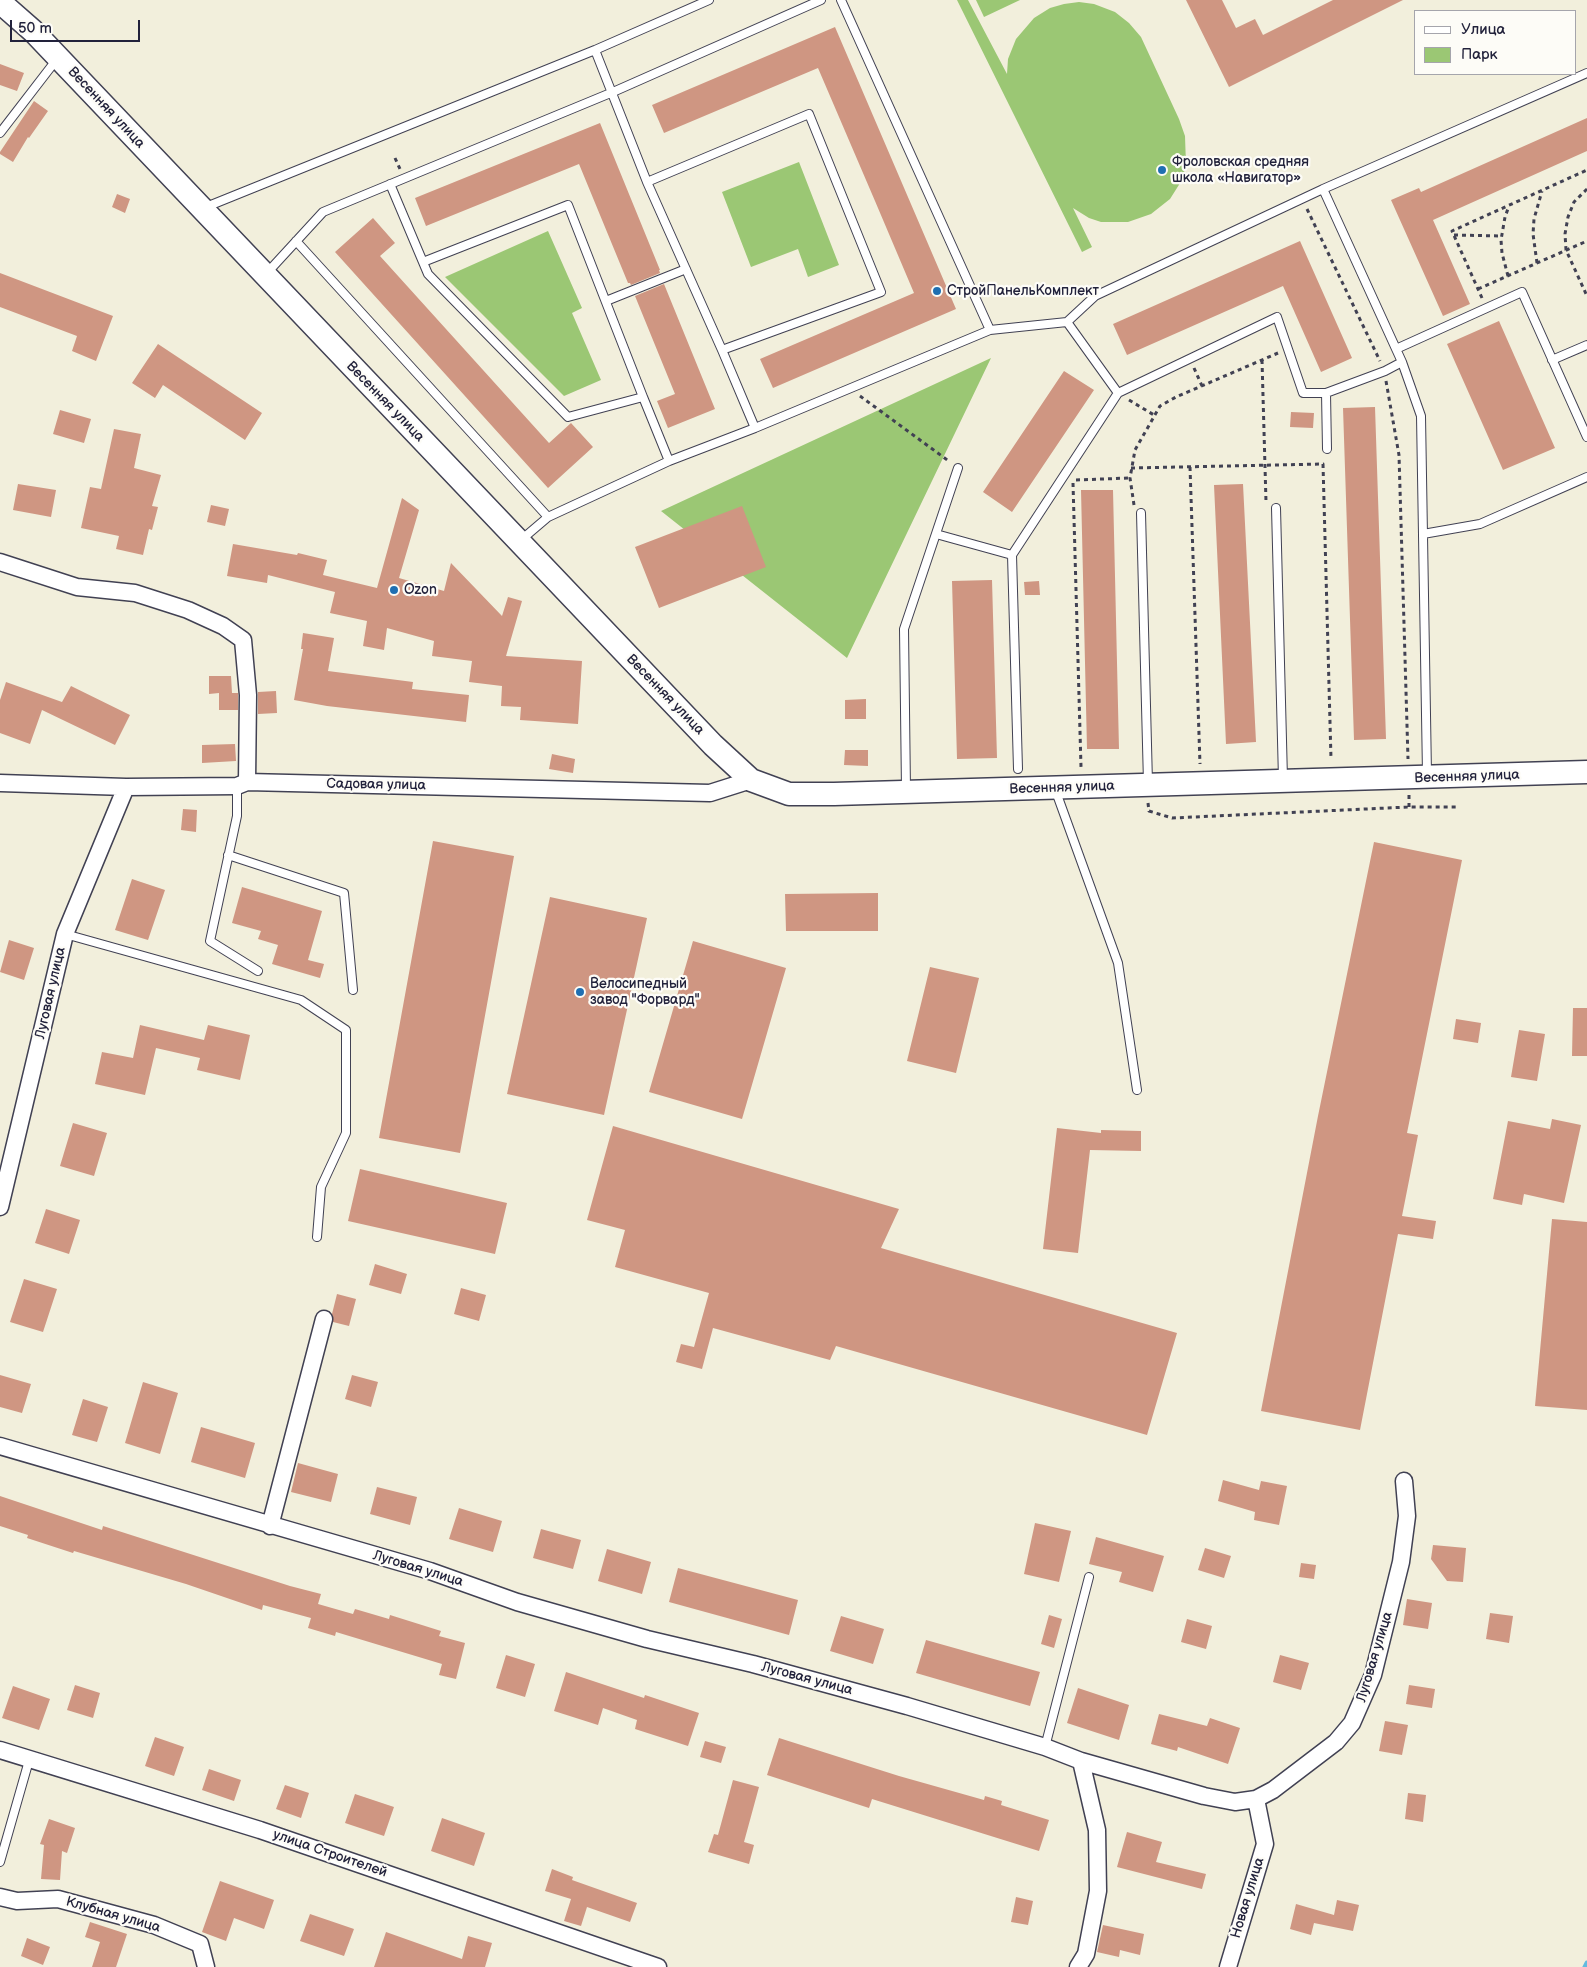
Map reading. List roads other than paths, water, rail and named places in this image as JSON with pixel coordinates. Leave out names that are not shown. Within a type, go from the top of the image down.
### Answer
[{"type":"street","name":"Весенняя улица","points":[[0,2],[33,30],[713,745],[751,780],[789,794],[1148,786],[1587,772]]},
{"type":"street","points":[[0,562],[77,587],[136,593],[206,618],[223,626],[244,640],[248,695],[242,784]]},
{"type":"street","name":"Садовая улица","points":[[0,783],[126,787],[242,784],[710,793],[751,780]]},
{"type":"street","name":"Луговая улица","points":[[0,1208],[65,934],[126,787]]},
{"type":"street","points":[[270,1526],[324,1319]]},
{"type":"street","name":"Луговая улица","points":[[0,1446],[430,1571],[517,1602],[647,1639],[753,1664],[1045,1747],[1080,1761],[1204,1796],[1235,1802],[1256,1799],[1291,1778],[1336,1742],[1352,1723],[1363,1702],[1373,1675],[1401,1562],[1407,1516],[1404,1481]]},
{"type":"street","name":"улица Строителей","points":[[0,1750],[260,1830],[658,1967]]},
{"type":"street","points":[[1078,1967],[1086,1954],[1098,1891],[1097,1830],[1080,1761]]},
{"type":"street","name":"Новая улица","points":[[1228,1967],[1265,1844],[1256,1799]]},
{"type":"street","name":"Клубная улица","points":[[0,1897],[17,1901],[58,1899],[154,1925],[200,1944],[206,1967]]},
{"type":"lane","points":[[202,209],[595,50],[709,0]]},
{"type":"lane","points":[[265,276],[323,212],[613,92],[821,0]]},
{"type":"lane","points":[[841,0],[990,330]]},
{"type":"lane","points":[[595,50],[647,182],[755,428]]},
{"type":"lane","points":[[0,133],[58,58]]},
{"type":"lane","points":[[519,542],[548,517],[669,462],[990,330],[1067,322],[1095,296],[1302,198],[1587,73]]},
{"type":"lane","points":[[647,182],[809,114],[881,292],[722,350]]},
{"type":"lane","points":[[390,184],[428,274],[568,417],[643,397]]},
{"type":"lane","points":[[1323,189],[1402,362],[1421,416],[1423,534],[1418,778]]},
{"type":"lane","points":[[423,262],[568,205],[669,462]]},
{"type":"lane","points":[[296,241],[548,517]]},
{"type":"lane","points":[[606,301],[686,270]]},
{"type":"lane","points":[[1396,349],[1522,292],[1587,437]]},
{"type":"lane","points":[[1018,769],[1012,555],[1118,393],[1277,317],[1303,393],[1326,393],[1384,371],[1402,362]]},
{"type":"lane","points":[[1067,322],[1118,393]]},
{"type":"lane","points":[[1552,360],[1587,344]]},
{"type":"lane","points":[[1326,393],[1327,449]]},
{"type":"lane","points":[[906,792],[904,629],[958,468]]},
{"type":"lane","points":[[1423,534],[1480,524],[1587,477]]},
{"type":"lane","points":[[1276,508],[1283,782]]},
{"type":"lane","points":[[1141,513],[1148,786]]},
{"type":"lane","points":[[936,534],[1012,555]]},
{"type":"lane","points":[[242,784],[237,816],[210,940],[258,971]]},
{"type":"lane","points":[[1055,788],[1118,964],[1137,1090]]},
{"type":"lane","points":[[228,855],[344,893],[353,990]]},
{"type":"lane","points":[[65,934],[301,1000],[346,1030],[346,1133],[321,1187],[317,1237]]},
{"type":"lane","points":[[1045,1747],[1089,1577]]},
{"type":"lane","points":[[0,1862],[30,1758]]},
{"type":"waterway","points":[[1585,1967],[1587,1963]]},
{"type":"place","name":"Фроловская средняя школа «Навигатор»","points":[[1162,170]]},
{"type":"place","name":"СтройПанельКомплект","points":[[937,291]]},
{"type":"place","name":"Ozon","points":[[394,590]]},
{"type":"place","name":"Велосипедный завод \"Форвард\"","points":[[580,992]]}]
